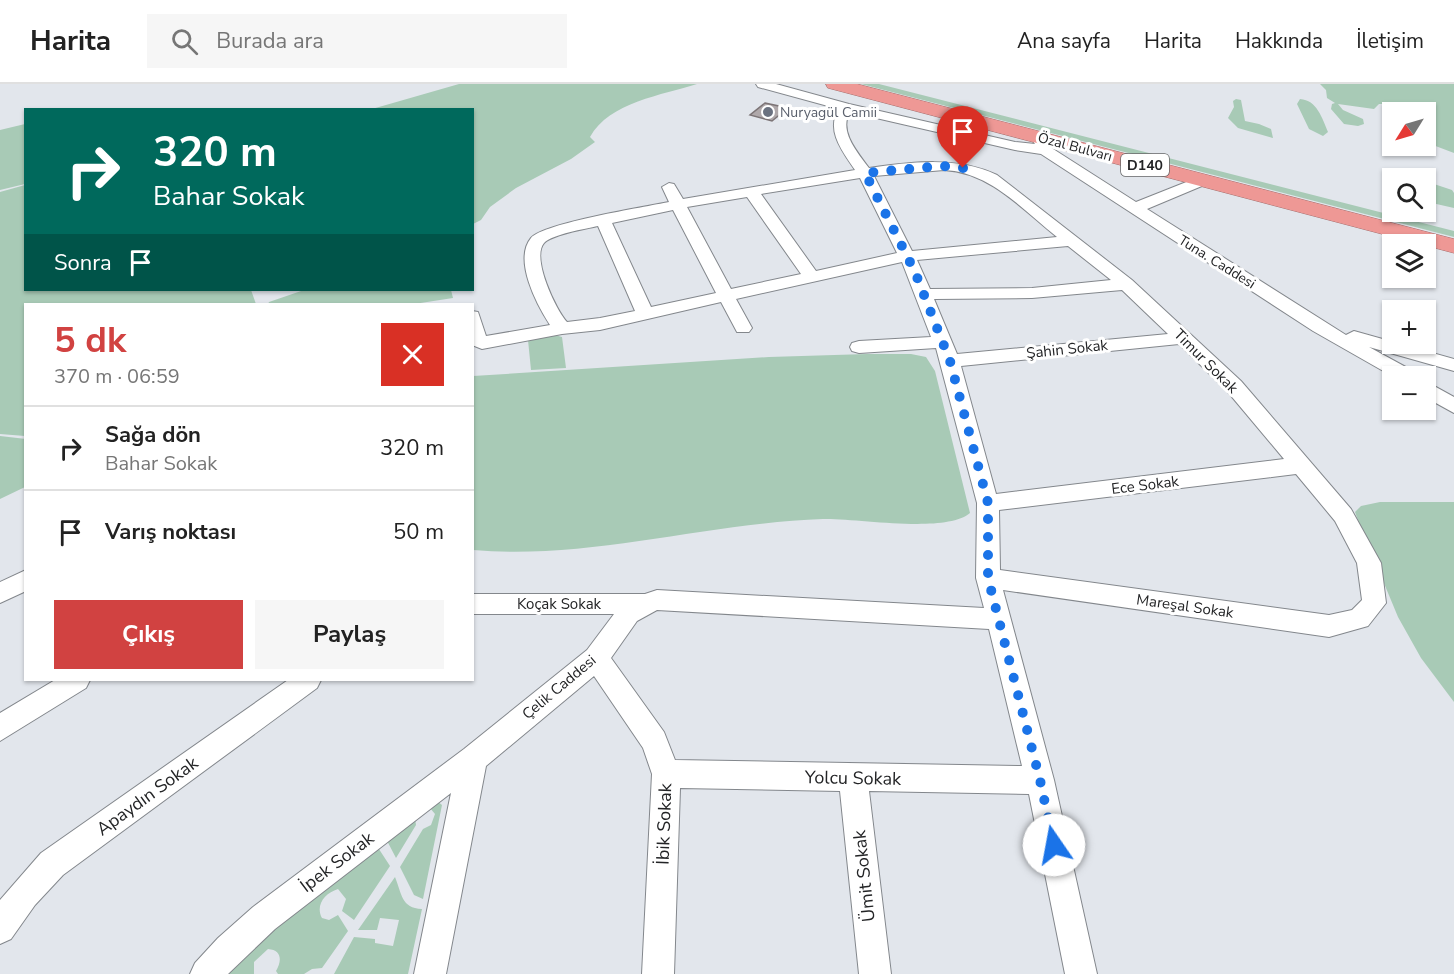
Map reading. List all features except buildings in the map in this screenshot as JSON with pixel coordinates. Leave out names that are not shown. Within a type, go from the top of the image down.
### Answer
[{"type":"highway","name":"Özal Bulvarı","points":[[835,84],[1041,143],[1204,180],[1454,246]]},
{"type":"highway","name":"Özal Bulvarı","points":[[908,84],[1092,131]]},
{"type":"street","points":[[762,84],[848,107],[1015,146],[1041,143]]},
{"type":"street","points":[[848,107],[841,116],[841,134],[865,173],[906,256],[947,351],[988,503],[988,578],[1040,780],[1081,974]]},
{"type":"street","name":"Tuna. Caddesi","points":[[1041,143],[1133,209],[1319,327],[1388,366]]},
{"type":"street","name":"Timur Sokak","points":[[865,173],[942,166],[975,170],[992,178],[1126,284],[1234,386],[1343,514],[1369,563],[1374,603]]},
{"type":"street","points":[[562,328],[555,321],[543,298],[535,269],[535,245],[547,234],[603,220],[865,173]]},
{"type":"street","points":[[1133,209],[1204,180]]},
{"type":"street","points":[[669,187],[743,328]]},
{"type":"street","points":[[752,193],[812,277]]},
{"type":"street","points":[[603,220],[645,313]]},
{"type":"street","points":[[474,327],[476,338],[482,343],[562,328],[587,327],[906,256],[1071,241]]},
{"type":"street","points":[[924,294],[1032,293],[1126,284]]},
{"type":"street","points":[[1319,327],[1454,365]]},
{"type":"street","name":"Şahin Sokak","points":[[859,347],[947,351],[1184,338]]},
{"type":"street","points":[[1436,395],[1454,406]]},
{"type":"street","name":"Ece Sokak","points":[[988,503],[1302,465]]},
{"type":"street","name":"Mareşal Sokak","points":[[988,578],[1329,626],[1359,619],[1374,603]]},
{"type":"street","points":[[0,593],[24,581]]},
{"type":"street","points":[[645,604],[657,600],[999,619]]},
{"type":"street","name":"Koçak Sokak","points":[[474,604],[645,604]]},
{"type":"street","name":"Çelik Caddesi","points":[[474,758],[596,658],[628,614],[645,604]]},
{"type":"street","name":"İbik Sokak","points":[[596,658],[654,741],[666,774],[658,974]]},
{"type":"street","points":[[0,728],[75,681]]},
{"type":"street","name":"Apaydın Sokak","points":[[0,928],[26,890],[52,864],[307,681]]},
{"type":"street","points":[[430,974],[466,788],[474,758]]},
{"type":"street","name":"İpek Sokak","points":[[206,974],[229,949],[264,918],[474,758]]},
{"type":"street","name":"Yolcu Sokak","points":[[666,774],[1040,780]]},
{"type":"street","name":"Ümit Sokak","points":[[853,778],[874,974]]},
{"type":"green space","points":[[459,84],[697,84],[653,96],[610,116],[590,137],[595,142],[571,159],[516,188],[490,207],[481,220],[474,224],[474,108],[375,108]]},
{"type":"green space","points":[[861,84],[879,84],[1382,213],[1382,218]]},
{"type":"green space","points":[[1320,84],[1454,84],[1454,153],[1436,146],[1436,102],[1382,102],[1374,109],[1338,104],[1343,110],[1363,119],[1364,124],[1358,126],[1344,124],[1331,109],[1332,104],[1335,103],[1327,98],[1326,90]]},
{"type":"green space","points":[[1300,99],[1315,106],[1328,132],[1323,136],[1309,129],[1297,104]]},
{"type":"green space","points":[[1241,100],[1245,121],[1271,129],[1273,138],[1238,128],[1228,118],[1234,107],[1233,101]]},
{"type":"green space","points":[[24,124],[24,184],[0,190],[0,130]]},
{"type":"green space","points":[[24,185],[24,291],[251,291],[256,303],[24,303],[24,436],[0,434],[0,192]]},
{"type":"green space","points":[[1436,185],[1452,190],[1454,208],[1436,204]]},
{"type":"green space","points":[[1396,222],[1419,222],[1454,231],[1454,237]]},
{"type":"green space","points":[[301,291],[451,291],[453,298],[420,303],[269,302]]},
{"type":"green space","points":[[555,335],[562,337],[566,368],[531,370],[528,340]]},
{"type":"green space","points":[[911,354],[926,357],[935,371],[970,513],[941,523],[900,524],[823,519],[735,527],[561,550],[517,552],[474,550],[474,376],[769,357]]},
{"type":"green space","points":[[0,436],[24,439],[24,487],[0,499]]},
{"type":"green space","points":[[1380,502],[1454,502],[1454,702],[1421,658],[1398,617],[1359,523],[1355,512],[1361,506]]},
{"type":"green space","points":[[437,801],[442,805],[423,899],[414,895],[400,867],[423,829],[431,825],[435,814],[430,808],[415,818],[416,825],[396,858],[384,835]]},
{"type":"green space","points":[[375,843],[390,866],[354,920],[342,911],[346,899],[338,889],[329,893],[321,904],[322,918],[329,920],[338,915],[348,931],[322,968],[312,969],[304,974],[278,974],[276,971],[280,957],[276,951],[268,949],[254,962],[254,974],[229,974],[240,958]]},
{"type":"green space","points":[[395,877],[406,903],[422,909],[408,974],[334,974],[354,937],[375,939],[375,943],[393,946],[399,920],[380,918],[377,930],[358,930]]},
{"type":"place","name":"Nuryagül Camii","points":[[768,112]]},
{"type":"route","points":[[963,168],[942,166],[865,173],[915,272],[950,361],[988,503],[988,578],[1040,780],[1054,845]]}]
